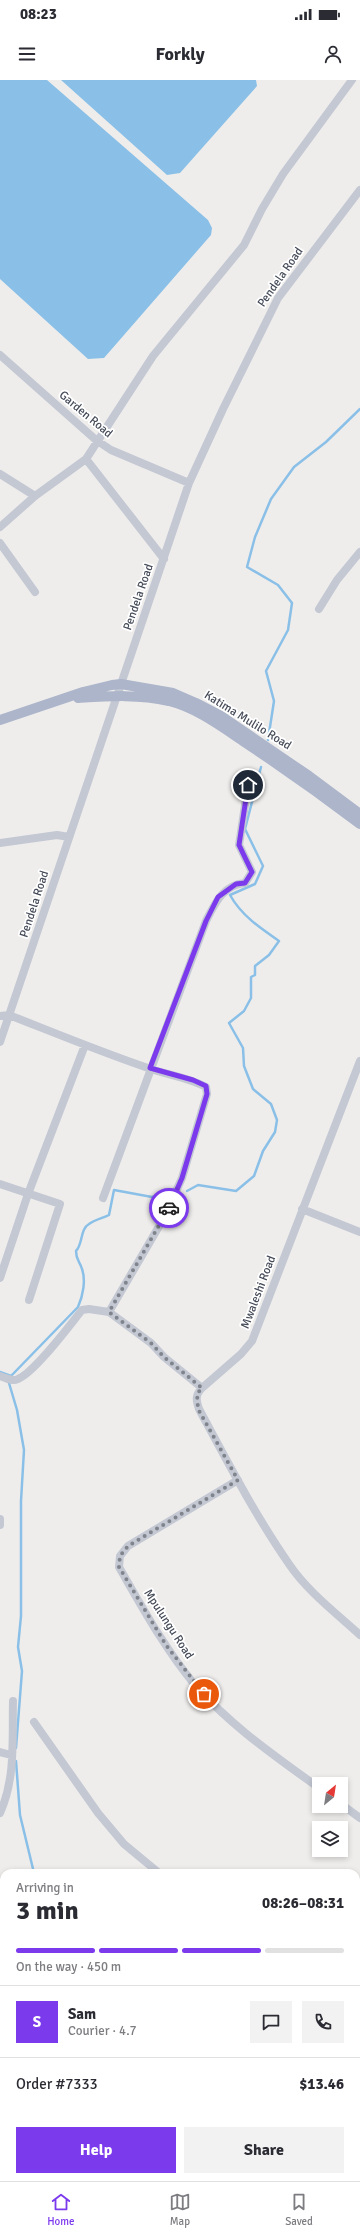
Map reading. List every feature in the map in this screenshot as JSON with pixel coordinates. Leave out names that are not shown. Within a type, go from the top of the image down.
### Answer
[{"type":"main road","name":"Katima Mulilo Road","points":[[0,720],[83,692],[121,684],[173,693],[209,709],[303,772],[360,814]]},
{"type":"main road","name":"Katima Mulilo Road","points":[[60,700],[117,694],[170,701],[199,713],[268,758],[360,824]]},
{"type":"street","points":[[0,527],[35,496],[86,459],[96,440],[163,344],[244,246],[262,209],[283,174],[352,80]]},
{"type":"street","name":"Pendela Road","points":[[0,1042],[189,483],[278,298],[360,190]]},
{"type":"street","name":"Garden Road","points":[[0,355],[96,440],[111,450],[189,483]]},
{"type":"street","points":[[86,459],[164,559]]},
{"type":"street","points":[[0,474],[35,496]]},
{"type":"street","points":[[0,543],[35,592]]},
{"type":"street","points":[[319,609],[337,580],[360,552]]},
{"type":"street","points":[[103,1198],[150,1068],[206,921],[218,897],[236,884],[245,883],[252,872],[239,845],[248,785]]},
{"type":"street","points":[[0,843],[57,835],[69,837]]},
{"type":"street","points":[[0,1016],[9,1015],[85,1045],[150,1068],[193,1080],[206,1086],[207,1094],[182,1178],[166,1216],[109,1312]]},
{"type":"street","points":[[0,1278],[28,1194],[85,1045]]},
{"type":"street","name":"Mwaleshi Road","points":[[202,1388],[241,1354],[252,1341],[360,1061]]},
{"type":"street","points":[[0,1184],[60,1204],[29,1300]]},
{"type":"street","points":[[302,1209],[360,1232]]},
{"type":"street","points":[[0,1376],[12,1380],[18,1379],[33,1368],[82,1310],[89,1309],[109,1312],[151,1343],[164,1357],[202,1388],[197,1394],[198,1409],[238,1480],[289,1565],[321,1600],[360,1635]]},
{"type":"street","name":"Mpulungu Road","points":[[238,1480],[128,1546],[120,1556],[119,1567],[166,1645],[195,1685],[231,1721],[255,1742],[312,1783]]},
{"type":"street","points":[[0,1519],[0,1525]]},
{"type":"street","points":[[0,1813],[5,1802],[11,1774],[13,1700]]},
{"type":"street","points":[[34,1722],[98,1813],[124,1844],[154,1869]]},
{"type":"street","points":[[0,1752],[11,1755]]},
{"type":"street","points":[[348,1809],[360,1818]]},
{"type":"water","points":[[0,80],[47,80],[208,220],[212,228],[211,235],[104,358],[88,359],[0,279]]},
{"type":"water","points":[[61,80],[256,80],[257,86],[180,173],[167,175]]},
{"type":"waterway","points":[[268,740],[274,701],[266,671],[288,630],[292,603],[278,585],[247,567],[255,537],[271,499],[294,467],[326,442],[360,409]]},
{"type":"waterway","points":[[187,1191],[198,1185],[236,1191],[254,1176],[263,1151],[275,1132],[277,1120],[271,1104],[253,1089],[244,1066],[243,1048],[229,1023],[244,1011],[251,998],[251,977],[255,975],[255,966],[269,955],[279,941],[245,915],[230,895],[255,884],[263,866],[245,829],[261,767]]},
{"type":"waterway","points":[[0,1372],[11,1376],[78,1307],[83,1293],[84,1278],[76,1251],[80,1245],[86,1226],[93,1221],[109,1215],[114,1190],[152,1197],[172,1190]]},
{"type":"waterway","points":[[9,1383],[17,1410],[24,1450],[21,1501],[21,1616],[18,1647],[22,1671],[16,1748]]},
{"type":"waterway","points":[[16,1761],[20,1815],[33,1869]]},
{"type":"way so far","points":[[169,1208],[166,1216],[109,1312],[151,1343],[164,1357],[202,1388],[197,1394],[196,1400],[198,1409],[238,1480],[128,1546],[120,1556],[119,1567],[166,1645],[195,1685],[204,1694]]},
{"type":"route","points":[[169,1208],[182,1178],[207,1094],[206,1086],[193,1080],[150,1068],[206,921],[218,897],[236,884],[245,883],[252,872],[239,845],[240,824],[248,785]]}]
